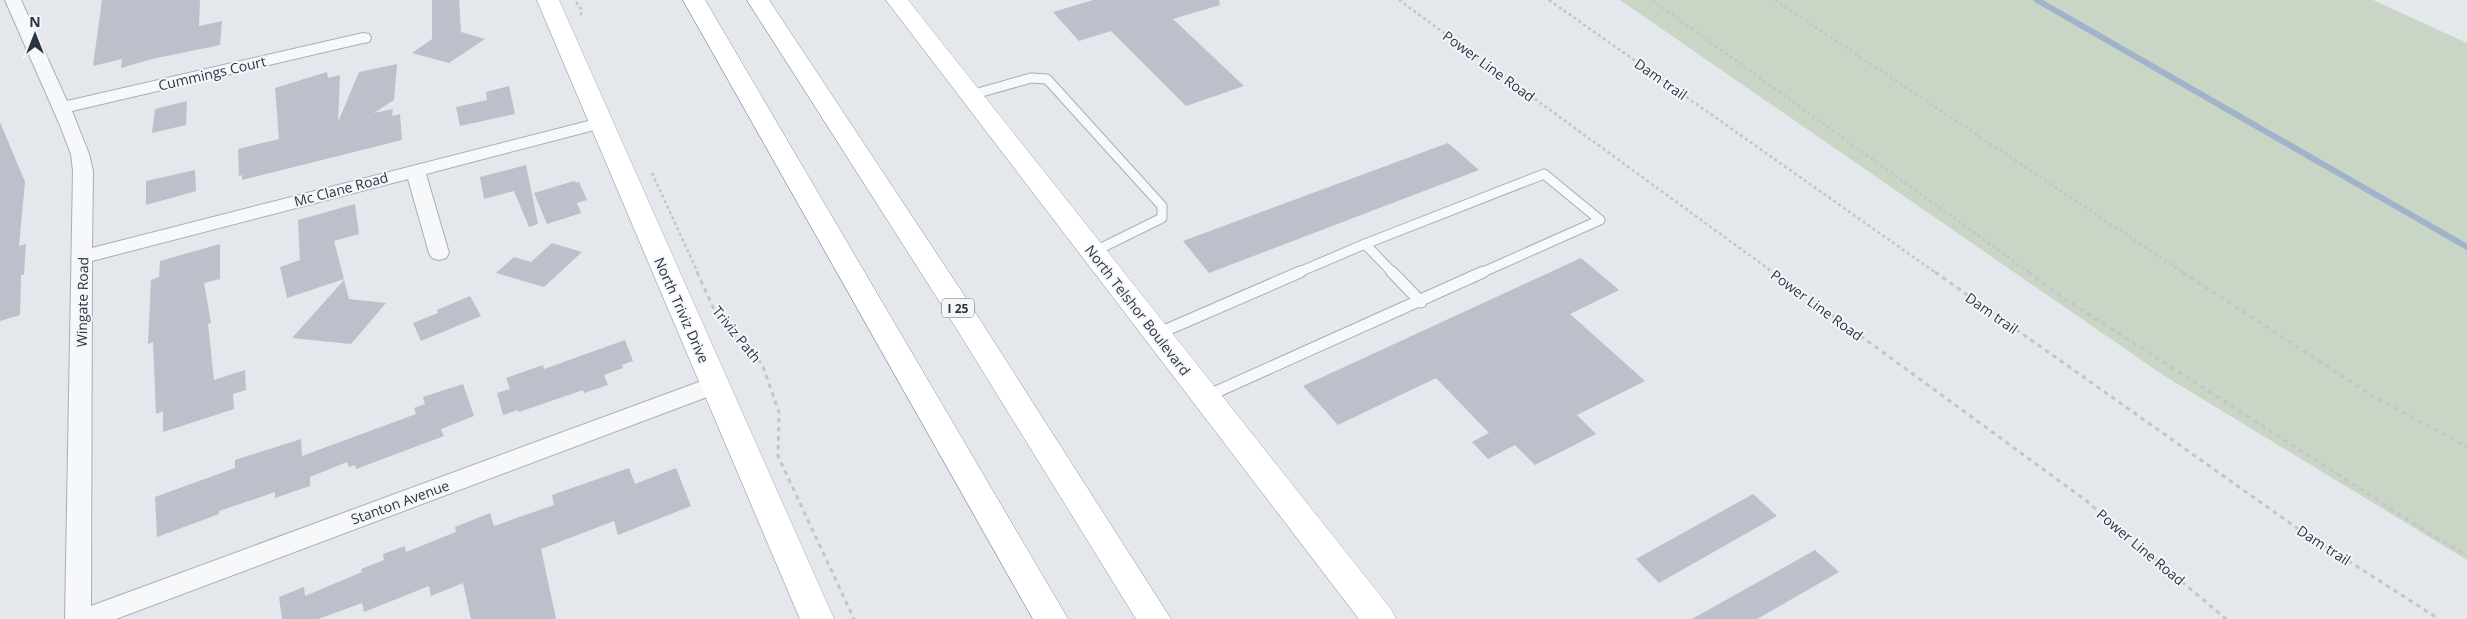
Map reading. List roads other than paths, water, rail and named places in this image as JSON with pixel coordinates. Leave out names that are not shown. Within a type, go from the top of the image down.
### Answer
[{"type":"main road","name":"North Triviz Drive","points":[[548,0],[817,619]]},
{"type":"main road","points":[[694,0],[1051,619]]},
{"type":"main road","name":"I 25","points":[[758,0],[958,308],[1154,619]]},
{"type":"main road","name":"North Telshor Boulevard","points":[[897,0],[1379,619]]},
{"type":"street","name":"Wingate Road","points":[[13,0],[77,147],[83,171],[78,619]]},
{"type":"street","name":"Cummings Court","points":[[61,108],[363,38]]},
{"type":"street","name":"Mc Clane Road","points":[[82,257],[600,123]]},
{"type":"street","points":[[415,170],[439,253]]},
{"type":"street","name":"Stanton Avenue","points":[[86,619],[715,385]]},
{"type":"lane","points":[[971,95],[1030,78],[1047,80],[1162,206],[1162,218],[1093,252]]},
{"type":"lane","points":[[1157,334],[1365,244],[1544,174],[1600,220],[1206,397]]},
{"type":"lane","points":[[1365,244],[1421,302]]},
{"type":"waterway","points":[[2037,0],[2467,247]]}]
